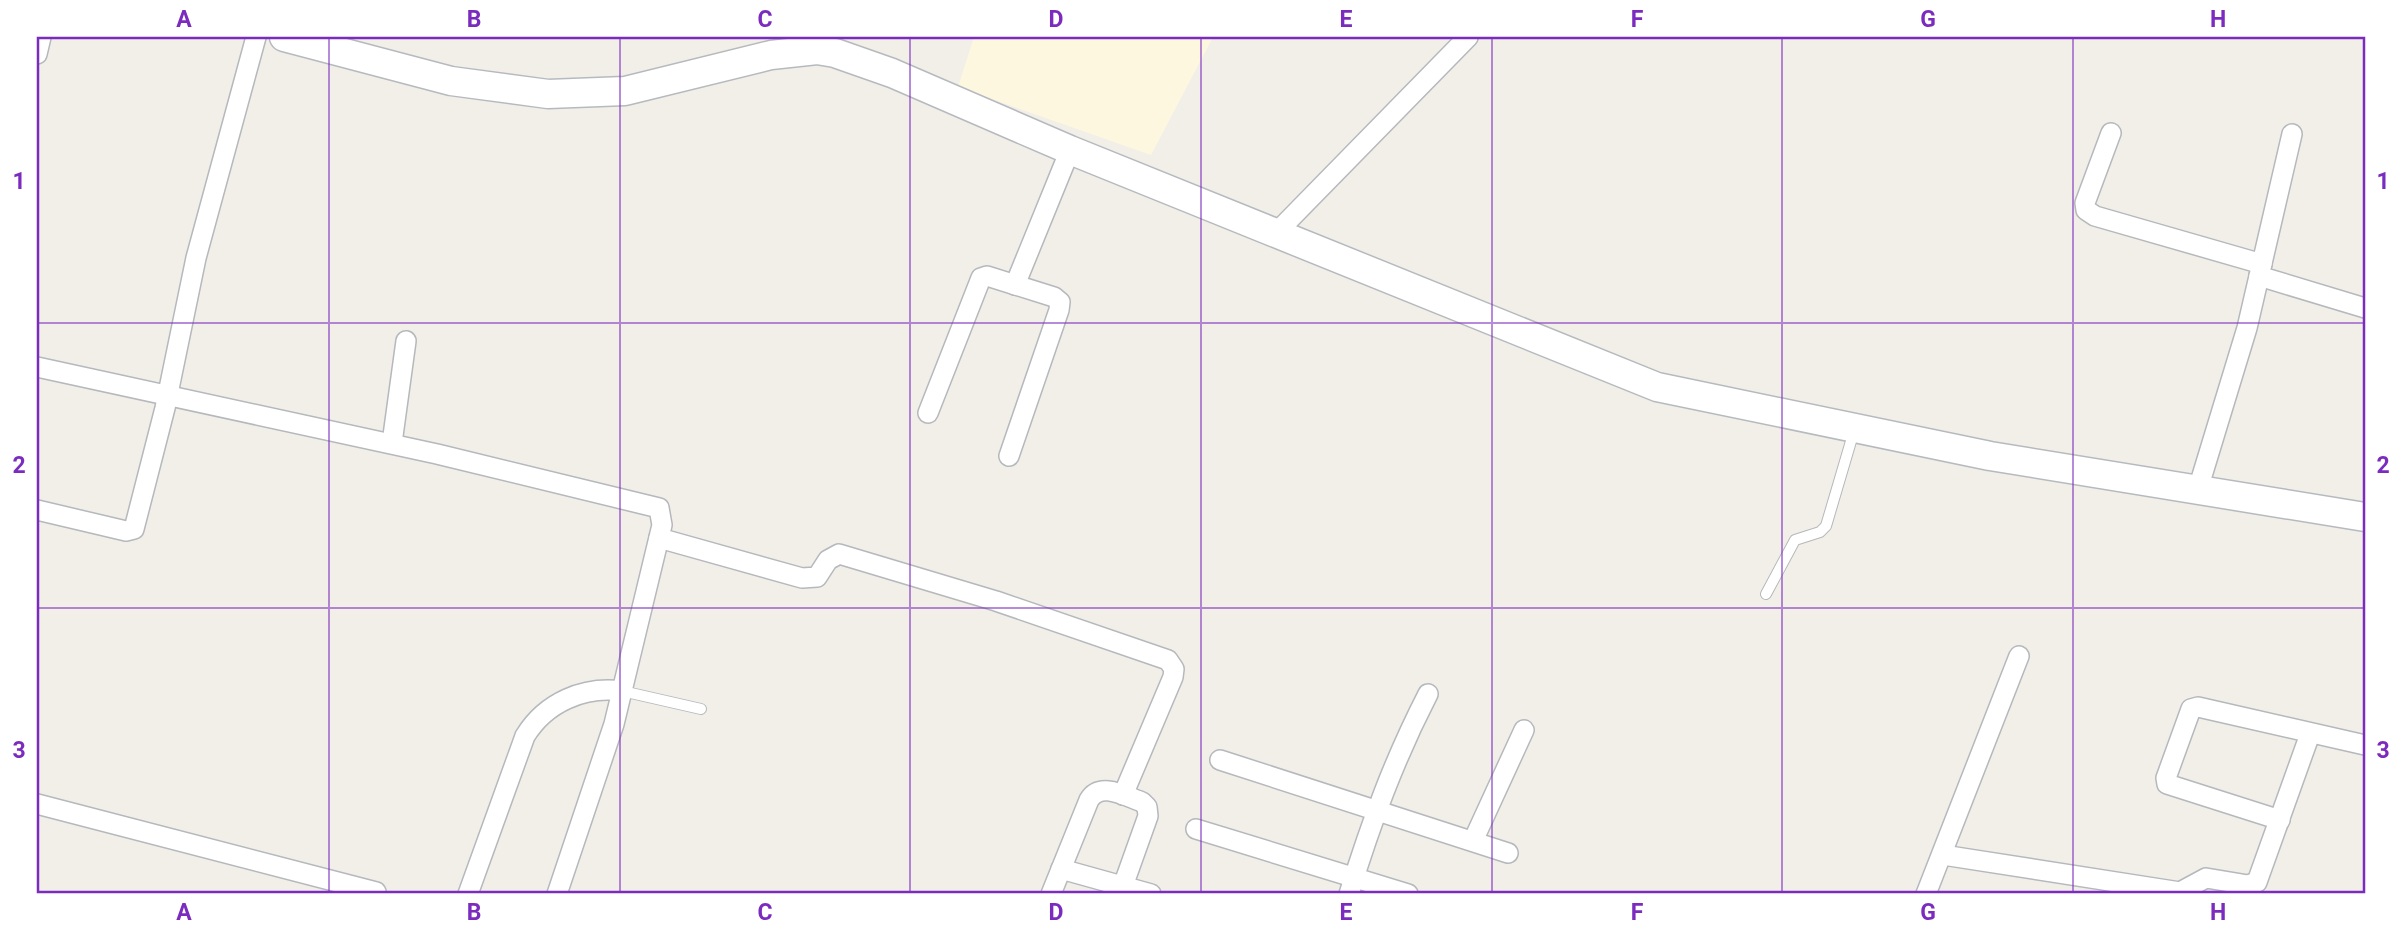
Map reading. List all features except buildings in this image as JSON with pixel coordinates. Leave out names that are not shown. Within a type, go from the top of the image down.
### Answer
[{"type":"street","points":[[37,54],[41,37]]},
{"type":"street","points":[[37,510],[127,531],[134,529],[167,394],[195,258],[256,37]]},
{"type":"street","points":[[284,37],[315,41],[451,81],[548,94],[625,91],[773,46],[835,53],[892,73],[1070,150],[1657,387],[1990,456],[2365,517]]},
{"type":"street","points":[[1277,232],[1468,37]]},
{"type":"street","points":[[2110,133],[2085,203],[2087,210],[2095,216],[2260,270],[2365,309]]},
{"type":"street","points":[[2198,489],[2246,328],[2292,134]]},
{"type":"street","points":[[1015,285],[1070,150]]},
{"type":"street","points":[[928,412],[977,283],[987,276],[1060,302],[1009,456]]},
{"type":"street","points":[[391,443],[406,341]]},
{"type":"street","points":[[37,367],[167,394],[335,434],[391,443],[659,508],[662,515],[659,538],[622,691],[594,788],[557,894]]},
{"type":"street","points":[[659,538],[802,579],[817,577],[833,555],[839,554],[996,601],[1168,660],[1174,669],[1173,677],[1123,795]]},
{"type":"street","points":[[1926,894],[2019,656]]},
{"type":"street","points":[[468,894],[525,736],[534,722],[585,691],[600,688],[622,691]]},
{"type":"street","points":[[1352,886],[1375,810],[1400,748],[1429,694]]},
{"type":"street","points":[[2280,820],[2167,784],[2166,778],[2187,714],[2198,707],[2365,746]]},
{"type":"street","points":[[1473,841],[1524,730]]},
{"type":"street","points":[[1942,855],[2180,891],[2206,878],[2248,885],[2257,882],[2310,734]]},
{"type":"street","points":[[1220,760],[1508,853]]},
{"type":"street","points":[[1051,894],[1094,791],[1101,789],[1142,802],[1147,807],[1148,816],[1123,886]]},
{"type":"street","points":[[37,804],[376,891]]},
{"type":"street","points":[[1196,829],[1352,886],[1408,894]]},
{"type":"street","points":[[1061,869],[1152,894]]},
{"type":"lane","points":[[1766,594],[1795,540],[1820,533],[1826,526],[1855,428]]},
{"type":"lane","points":[[622,691],[701,709]]},
{"type":"shaded area","points":[[974,37],[1213,37],[1151,155],[958,87]]}]
